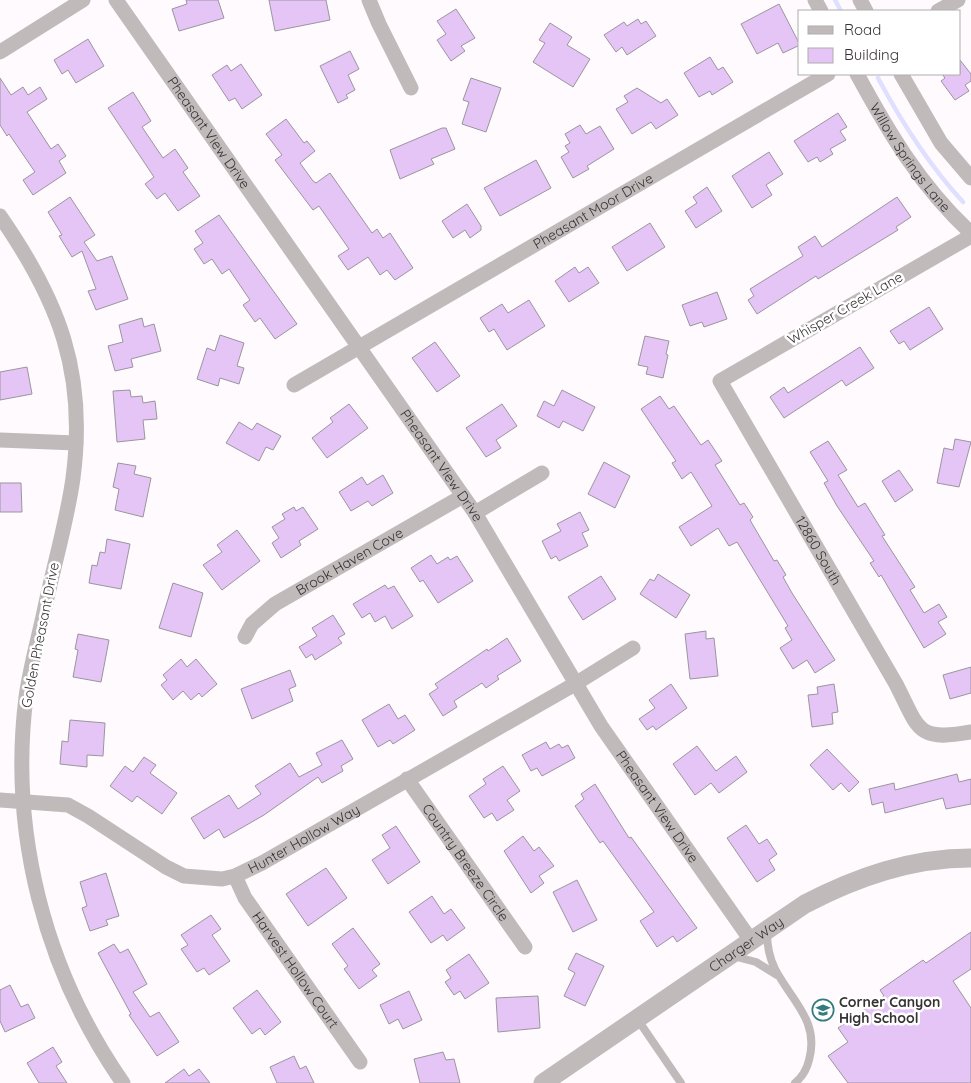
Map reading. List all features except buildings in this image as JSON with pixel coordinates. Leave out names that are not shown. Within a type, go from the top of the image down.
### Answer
[{"type":"street","points":[[0,52],[83,0]]},
{"type":"street","name":"Pheasant View Drive","points":[[116,0],[475,513],[575,684],[617,751],[750,939]]},
{"type":"street","points":[[369,0],[411,88]]},
{"type":"street","points":[[940,10],[958,0]]},
{"type":"street","name":"Pheasant Moor Drive","points":[[294,386],[826,75]]},
{"type":"street","name":"Willow Springs Lane","points":[[858,75],[906,160],[947,211],[971,234]]},
{"type":"street","points":[[902,75],[942,143],[971,178]]},
{"type":"street","name":"Golden Pheasant Drive","points":[[0,216],[36,270],[51,303],[63,334],[72,366],[76,405],[76,443],[72,479],[26,694],[21,753],[22,803],[34,879],[45,923],[60,967],[85,1023],[123,1083]]},
{"type":"street","name":"Whisper Creek Lane","points":[[720,381],[971,234]]},
{"type":"street","name":"12860 South","points":[[720,381],[896,684],[915,721],[928,733],[937,737],[971,732]]},
{"type":"street","points":[[0,440],[76,443]]},
{"type":"street","points":[[475,513],[542,473]]},
{"type":"street","name":"Brook Haven Cove","points":[[245,637],[252,624],[275,604],[463,496]]},
{"type":"street","name":"Hunter Hollow Way","points":[[0,800],[57,804],[73,808],[166,867],[184,876],[212,879],[235,876],[262,863],[575,684],[632,648]]},
{"type":"street","name":"Country Breeze Circle","points":[[407,779],[525,947]]},
{"type":"street","name":"Charger Way","points":[[543,1083],[750,939],[804,904],[851,881],[909,865],[971,858]]},
{"type":"street","name":"Harvest Hollow Court","points":[[235,876],[246,898],[360,1062]]},
{"type":"lane","points":[[768,927],[769,952],[780,978],[804,1012],[812,1036],[808,1064],[795,1083]]},
{"type":"lane","points":[[727,955],[756,962],[780,978]]},
{"type":"lane","points":[[637,1018],[681,1083]]},
{"type":"waterway","points":[[835,0],[840,10]]},
{"type":"waterway","points":[[878,78],[916,143],[963,202]]},
{"type":"place","name":"Corner Canyon High School","points":[[823,1010]]}]
